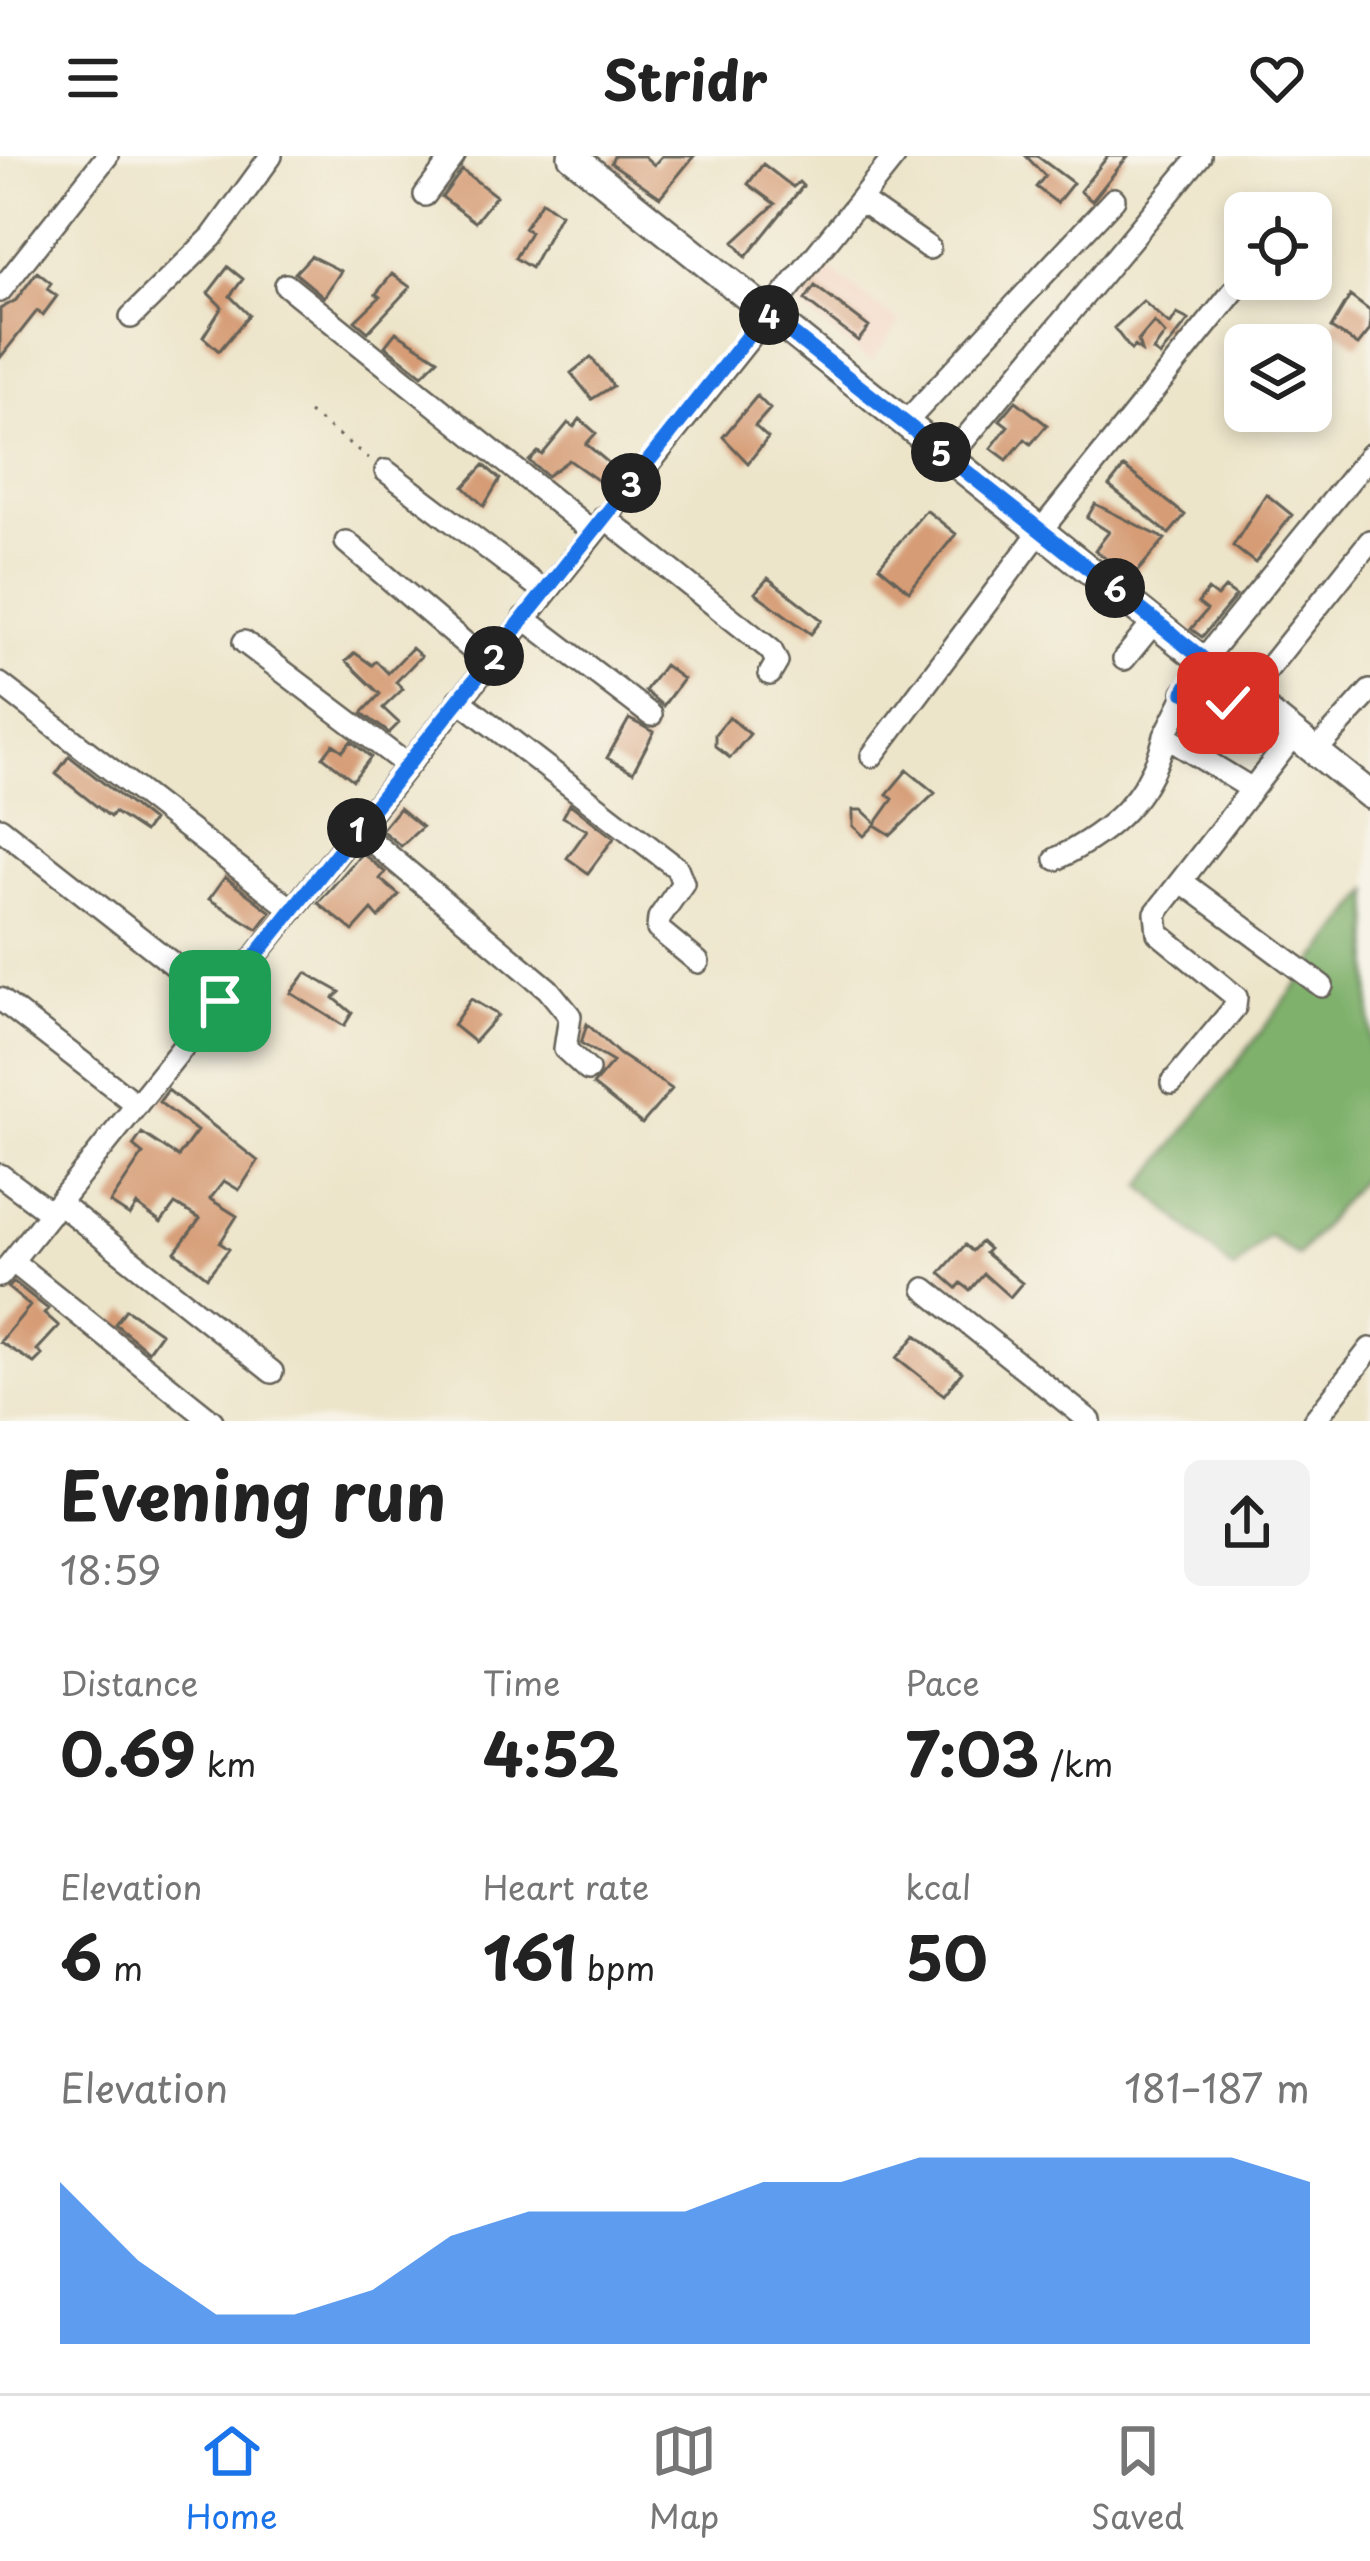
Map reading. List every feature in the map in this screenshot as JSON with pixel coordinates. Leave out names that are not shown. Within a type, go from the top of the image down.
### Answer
[{"type":"main road","points":[[572,156],[1306,742],[1366,783]]},
{"type":"street","points":[[0,291],[107,156]]},
{"type":"street","points":[[131,317],[212,237],[271,156]]},
{"type":"street","points":[[425,194],[454,156]]},
{"type":"street","points":[[212,1421],[6,1269],[895,156]]},
{"type":"street","points":[[949,458],[1199,156]]},
{"type":"street","points":[[905,423],[1114,199]]},
{"type":"street","points":[[860,200],[929,248]]},
{"type":"street","points":[[286,285],[598,524],[772,650],[777,662],[770,674]]},
{"type":"street","points":[[872,756],[1042,529],[1226,300]]},
{"type":"street","points":[[1057,859],[1109,827],[1150,784],[1165,736],[1203,659],[1370,455]]},
{"type":"street","points":[[386,471],[544,592]]},
{"type":"street","points":[[1184,692],[1214,703],[1247,694],[1370,541]]},
{"type":"street","points":[[346,542],[488,663]]},
{"type":"street","points":[[524,618],[651,716]]},
{"type":"street","points":[[1124,659],[1155,621]]},
{"type":"street","points":[[244,642],[407,765]]},
{"type":"street","points":[[0,684],[293,910]]},
{"type":"street","points":[[1172,1083],[1236,1003],[1224,983],[1158,933],[1156,913],[1252,789],[1370,692]]},
{"type":"street","points":[[459,700],[676,868],[683,884],[658,919],[658,929],[698,962]]},
{"type":"street","points":[[1165,736],[1252,789]]},
{"type":"street","points":[[0,829],[220,1001]]},
{"type":"street","points":[[357,829],[548,989],[570,1016],[565,1049],[588,1070]]},
{"type":"street","points":[[1181,881],[1322,986]]},
{"type":"street","points":[[0,1000],[137,1105]]},
{"type":"street","points":[[0,1174],[55,1208],[272,1372]]},
{"type":"street","points":[[925,1288],[1090,1421]]},
{"type":"street","points":[[1314,1421],[1370,1349]]},
{"type":"path","points":[[309,413],[386,471]]},
{"type":"shaded area","points":[[822,263],[900,323],[871,362],[792,301]]},
{"type":"green space","points":[[1370,890],[1370,1168],[1298,1256],[1268,1235],[1234,1270],[1142,1186]]},
{"type":"building","points":[[614,156],[644,156],[654,165],[662,156],[694,156],[660,197],[611,163]]},
{"type":"building","points":[[1026,156],[1037,156],[1073,183],[1057,203],[1036,187],[1045,176]]},
{"type":"building","points":[[1108,156],[1128,156],[1092,201],[1080,191]]},
{"type":"building","points":[[763,164],[793,187],[799,182],[803,186],[746,257],[734,242],[775,204],[748,184]]},
{"type":"building","points":[[462,170],[496,196],[475,222],[442,197]]},
{"type":"building","points":[[542,201],[560,214],[531,268],[515,258],[530,232],[524,228]]},
{"type":"building","points":[[311,256],[341,271],[324,297],[295,273]]},
{"type":"building","points":[[228,267],[243,279],[230,296],[249,315],[219,351],[203,337],[222,307],[208,293]]},
{"type":"building","points":[[37,272],[51,283],[47,289],[57,296],[43,315],[37,311],[0,358],[0,309],[16,300]]},
{"type":"building","points":[[392,274],[410,287],[368,332],[355,321],[380,297],[376,294]]},
{"type":"building","points":[[815,286],[869,327],[858,341],[805,300]]},
{"type":"building","points":[[1350,296],[1370,311],[1370,330],[1358,345],[1332,326]]},
{"type":"building","points":[[1143,301],[1170,325],[1177,314],[1189,320],[1160,356],[1153,351],[1165,334],[1154,322],[1138,341],[1141,351],[1134,346],[1131,350],[1114,328]]},
{"type":"building","points":[[396,332],[438,359],[422,375],[385,346]]},
{"type":"building","points":[[591,357],[613,386],[592,399],[571,373]]},
{"type":"building","points":[[757,396],[770,409],[755,426],[768,438],[748,463],[723,437]]},
{"type":"building","points":[[1016,401],[1047,425],[1031,444],[1025,439],[1007,460],[991,448],[1008,426],[1000,420]]},
{"type":"building","points":[[580,419],[596,433],[586,444],[622,474],[610,489],[569,460],[547,476],[529,461],[538,452],[542,455],[568,423],[574,427]]},
{"type":"building","points":[[484,465],[500,479],[484,506],[464,487]]},
{"type":"building","points":[[1124,467],[1185,515],[1169,534],[1109,486]]},
{"type":"building","points":[[1266,494],[1292,515],[1255,563],[1233,546]]},
{"type":"building","points":[[1095,504],[1165,539],[1131,579],[1095,550],[1109,532],[1087,518]]},
{"type":"building","points":[[926,510],[956,534],[909,591],[879,566]]},
{"type":"building","points":[[768,578],[822,620],[811,634],[755,593]]},
{"type":"building","points":[[1225,588],[1236,596],[1202,637],[1191,629],[1207,610],[1198,603],[1208,590],[1217,597]]},
{"type":"building","points":[[412,648],[421,656],[396,682],[403,689],[383,708],[399,723],[389,733],[362,713],[380,694],[346,661],[355,653],[372,665],[376,661],[388,673]]},
{"type":"building","points":[[664,665],[683,679],[663,706],[645,691]]},
{"type":"building","points":[[729,717],[750,734],[730,758],[715,746],[715,734]]},
{"type":"building","points":[[629,719],[654,732],[633,772],[607,758]]},
{"type":"building","points":[[351,741],[371,757],[353,780],[323,757],[333,744],[343,751]]},
{"type":"building","points":[[69,756],[152,821],[144,832],[114,812],[110,817],[56,774]]},
{"type":"building","points":[[907,770],[935,793],[891,835],[875,825],[864,836],[853,826],[853,810],[862,810],[876,823],[893,799],[887,794]]},
{"type":"building","points":[[570,804],[614,838],[588,873],[567,858],[587,830],[563,817]]},
{"type":"building","points":[[399,808],[422,827],[401,846],[381,830]]},
{"type":"building","points":[[362,853],[385,872],[380,879],[399,895],[379,918],[372,910],[353,931],[318,903]]},
{"type":"building","points":[[225,877],[271,912],[258,929],[209,899]]},
{"type":"building","points":[[306,973],[340,992],[334,998],[352,1013],[344,1026],[291,993]]},
{"type":"building","points":[[471,999],[498,1015],[474,1042],[453,1025]]},
{"type":"building","points":[[587,1024],[619,1054],[672,1089],[642,1124],[593,1085],[613,1062],[581,1043]]},
{"type":"building","points":[[168,1090],[258,1161],[239,1190],[224,1181],[210,1199],[237,1216],[220,1243],[229,1249],[207,1277],[175,1252],[200,1219],[175,1204],[161,1223],[137,1205],[130,1216],[110,1203],[143,1154],[133,1146],[142,1133],[178,1157],[197,1131],[159,1102]]},
{"type":"building","points":[[981,1242],[989,1249],[985,1253],[1022,1283],[1010,1297],[984,1274],[970,1290],[961,1283],[957,1288],[940,1273],[965,1245],[972,1251]]},
{"type":"building","points":[[14,1282],[48,1309],[44,1313],[59,1326],[37,1350],[42,1355],[34,1363],[0,1342],[30,1306],[8,1288]]},
{"type":"building","points":[[126,1309],[161,1333],[148,1351],[115,1324]]},
{"type":"building","points":[[916,1335],[962,1372],[944,1395],[897,1358]]},
{"type":"route","points":[[220,1001],[766,313],[1203,659],[1184,692],[1204,701],[1228,703]]}]
